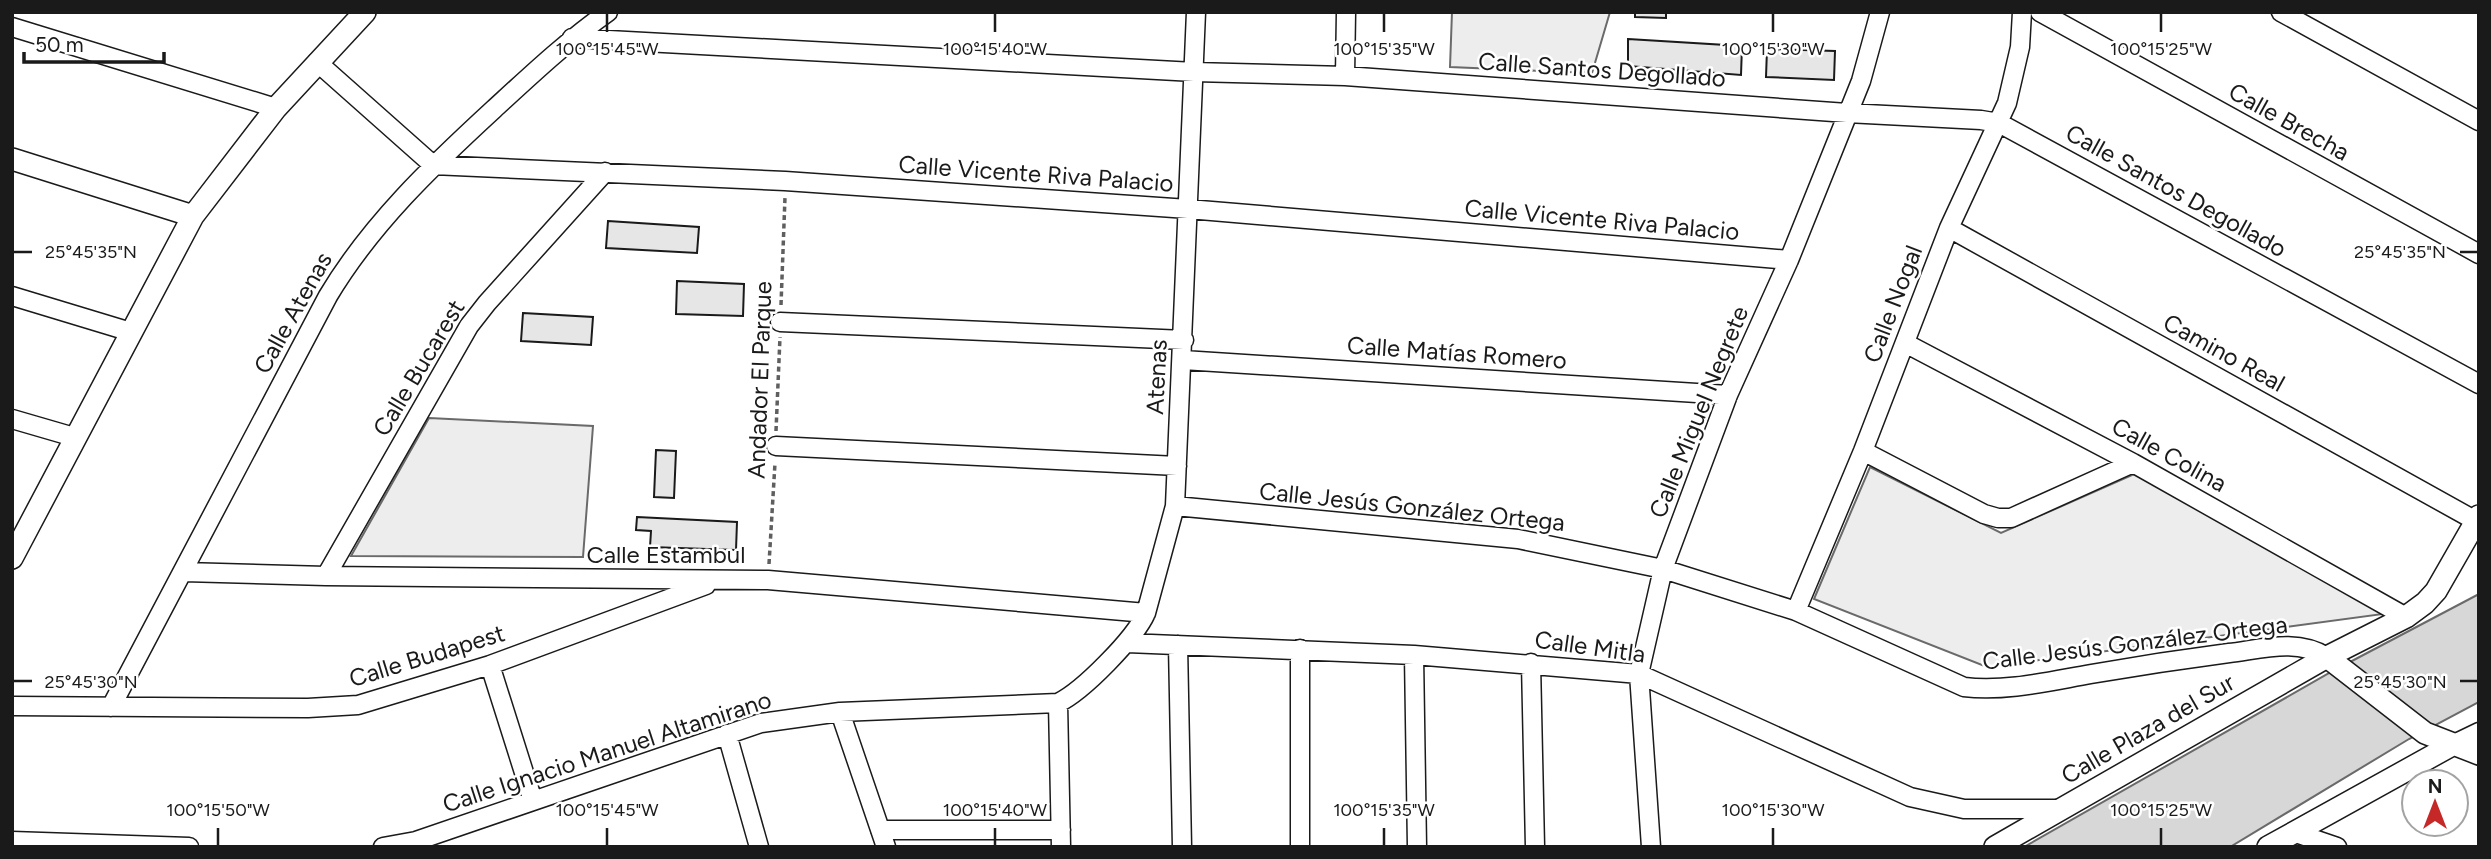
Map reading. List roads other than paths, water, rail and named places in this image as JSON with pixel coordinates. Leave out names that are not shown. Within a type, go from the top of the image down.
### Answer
[{"type":"street","name":"Calle Atenas","points":[[111,707],[348,261],[433,165],[572,38],[608,12]]},
{"type":"street","name":"Atenas","points":[[1058,703],[1070,696],[1127,643],[1141,625],[1175,506],[1196,12]]},
{"type":"street","points":[[1345,76],[1346,12]]},
{"type":"street","name":"Calle Miguel Negrete","points":[[1651,847],[1639,674],[1663,569],[1728,395],[1789,260],[1869,58],[1880,12]]},
{"type":"street","name":"Calle Nogal","points":[[1796,611],[1863,451],[1949,228],[1999,123],[2015,75],[2022,12]]},
{"type":"street","name":"Calle Brecha","points":[[2040,12],[2479,254]]},
{"type":"street","points":[[2281,12],[2479,121]]},
{"type":"street","points":[[14,552],[193,216],[276,107],[362,13]]},
{"type":"street","points":[[12,27],[276,107]]},
{"type":"street","name":"Calle Santos Degollado","points":[[572,38],[1194,72],[1345,76],[1847,113],[1945,117],[1999,123],[2479,384]]},
{"type":"street","points":[[317,62],[433,165]]},
{"type":"street","points":[[12,159],[193,216]]},
{"type":"street","name":"Calle Vicente Riva Palacio","points":[[433,165],[785,181],[1188,209],[1789,260]]},
{"type":"street","name":"Calle Bucarest","points":[[326,576],[469,326],[605,172]]},
{"type":"street","name":"Camino Real","points":[[1949,228],[2477,518]]},
{"type":"street","points":[[12,296],[131,332]]},
{"type":"street","points":[[780,322],[1184,340]]},
{"type":"street","name":"Calle Colina","points":[[1905,343],[2133,463],[2406,617]]},
{"type":"street","name":"Calle Matías Romero","points":[[1183,360],[1728,395]]},
{"type":"street","points":[[12,419],[74,438]]},
{"type":"street","points":[[776,446],[1177,466]]},
{"type":"street","points":[[1863,451],[1998,519],[2011,518],[2029,511],[2133,463]]},
{"type":"street","name":"Calle Jesús González Ortega","points":[[1175,506],[1518,539],[1663,569],[1796,611],[1948,681],[1975,688],[2045,682],[2137,666],[2281,647],[2311,648],[2328,657]]},
{"type":"street","name":"Calle Plaza del Sur","points":[[1995,847],[2328,657],[2406,617],[2436,591],[2477,518]]},
{"type":"street","name":"Calle Estambul","points":[[184,572],[768,580],[1146,613]]},
{"type":"street","name":"Calle Budapest","points":[[12,706],[308,708],[358,705],[490,665],[717,581]]},
{"type":"street","name":"Calle Mitla","points":[[1127,643],[1414,655],[1639,674],[1910,797],[1964,810],[2062,808]]},
{"type":"street","points":[[1178,645],[1182,847]]},
{"type":"street","points":[[1300,649],[1300,847]]},
{"type":"street","points":[[1414,655],[1416,847]]},
{"type":"street","points":[[2328,657],[2425,733],[2479,754]]},
{"type":"street","points":[[1531,663],[1535,847]]},
{"type":"street","points":[[490,665],[533,802]]},
{"type":"street","points":[[839,712],[883,838],[1061,838],[1058,703]]},
{"type":"street","name":"Calle Ignacio Manuel Altamirano","points":[[390,846],[416,841],[761,723],[839,712],[1058,703]]},
{"type":"street","points":[[2268,847],[2479,732]]},
{"type":"street","points":[[727,734],[758,844],[739,847]]},
{"type":"street","points":[[2293,832],[2337,847]]},
{"type":"street","points":[[12,841],[189,847]]}]
